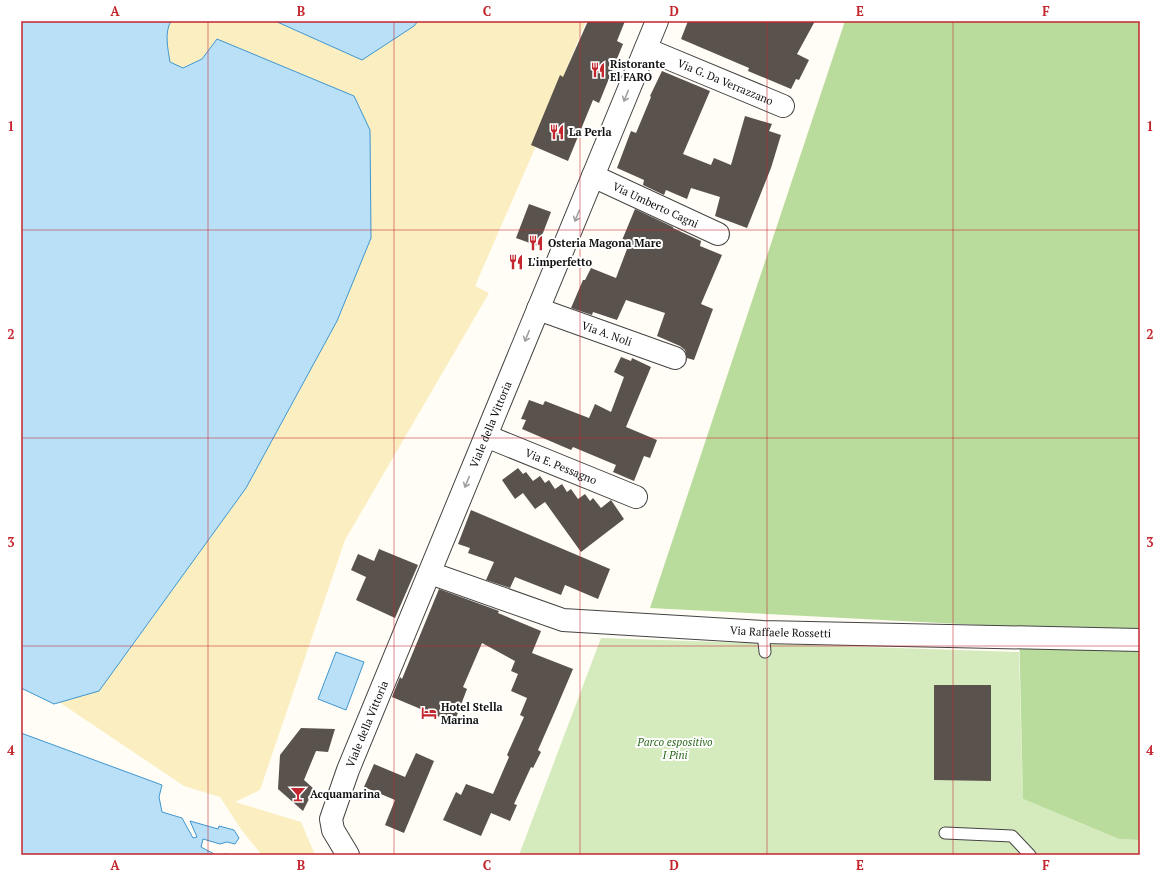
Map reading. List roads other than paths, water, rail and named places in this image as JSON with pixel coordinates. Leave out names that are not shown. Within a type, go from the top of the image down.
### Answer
[{"type":"street","name":"Viale della Vittoria","points":[[348,855],[333,830],[331,819],[348,770],[657,21]]},
{"type":"street","name":"Via G. Da Verrazzano","points":[[646,49],[783,106]]},
{"type":"street","name":"Via Umberto Cagni","points":[[593,176],[718,234]]},
{"type":"street","name":"Via A. Noli","points":[[538,309],[675,358]]},
{"type":"street","name":"Via E. Pessagno","points":[[486,436],[636,497]]},
{"type":"street","name":"Via Raffaele Rossetti","points":[[430,573],[563,620],[764,642],[1140,640]]},
{"type":"lane","points":[[945,833],[1012,836],[1030,855]]},
{"type":"water","points":[[21,21],[171,21],[167,36],[170,62],[183,68],[202,59],[217,39],[354,96],[370,130],[371,238],[337,321],[246,488],[99,691],[54,704],[21,688]]},
{"type":"water","points":[[275,21],[418,21],[414,26],[362,60]]},
{"type":"water","points":[[336,652],[364,662],[346,710],[318,699]]},
{"type":"water","points":[[21,733],[162,785],[159,797],[162,812],[182,818],[193,838],[197,837],[190,821],[218,829],[219,826],[234,830],[239,838],[235,844],[227,842],[220,844],[203,839],[201,847],[216,855],[21,855]]},
{"type":"place","name":"Ristorante El FARO","points":[[598,70]]},
{"type":"place","name":"La Perla","points":[[557,132]]},
{"type":"place","name":"Osteria Magona Mare","points":[[536,243]]},
{"type":"place","name":"L'imperfetto","points":[[516,262]]},
{"type":"place","name":"Hotel Stella Marina","points":[[429,713]]},
{"type":"place","name":"Acquamarina","points":[[298,794]]},
{"type":"park label","name":"Parco espositivo I Pini","points":[[675,748]]}]
